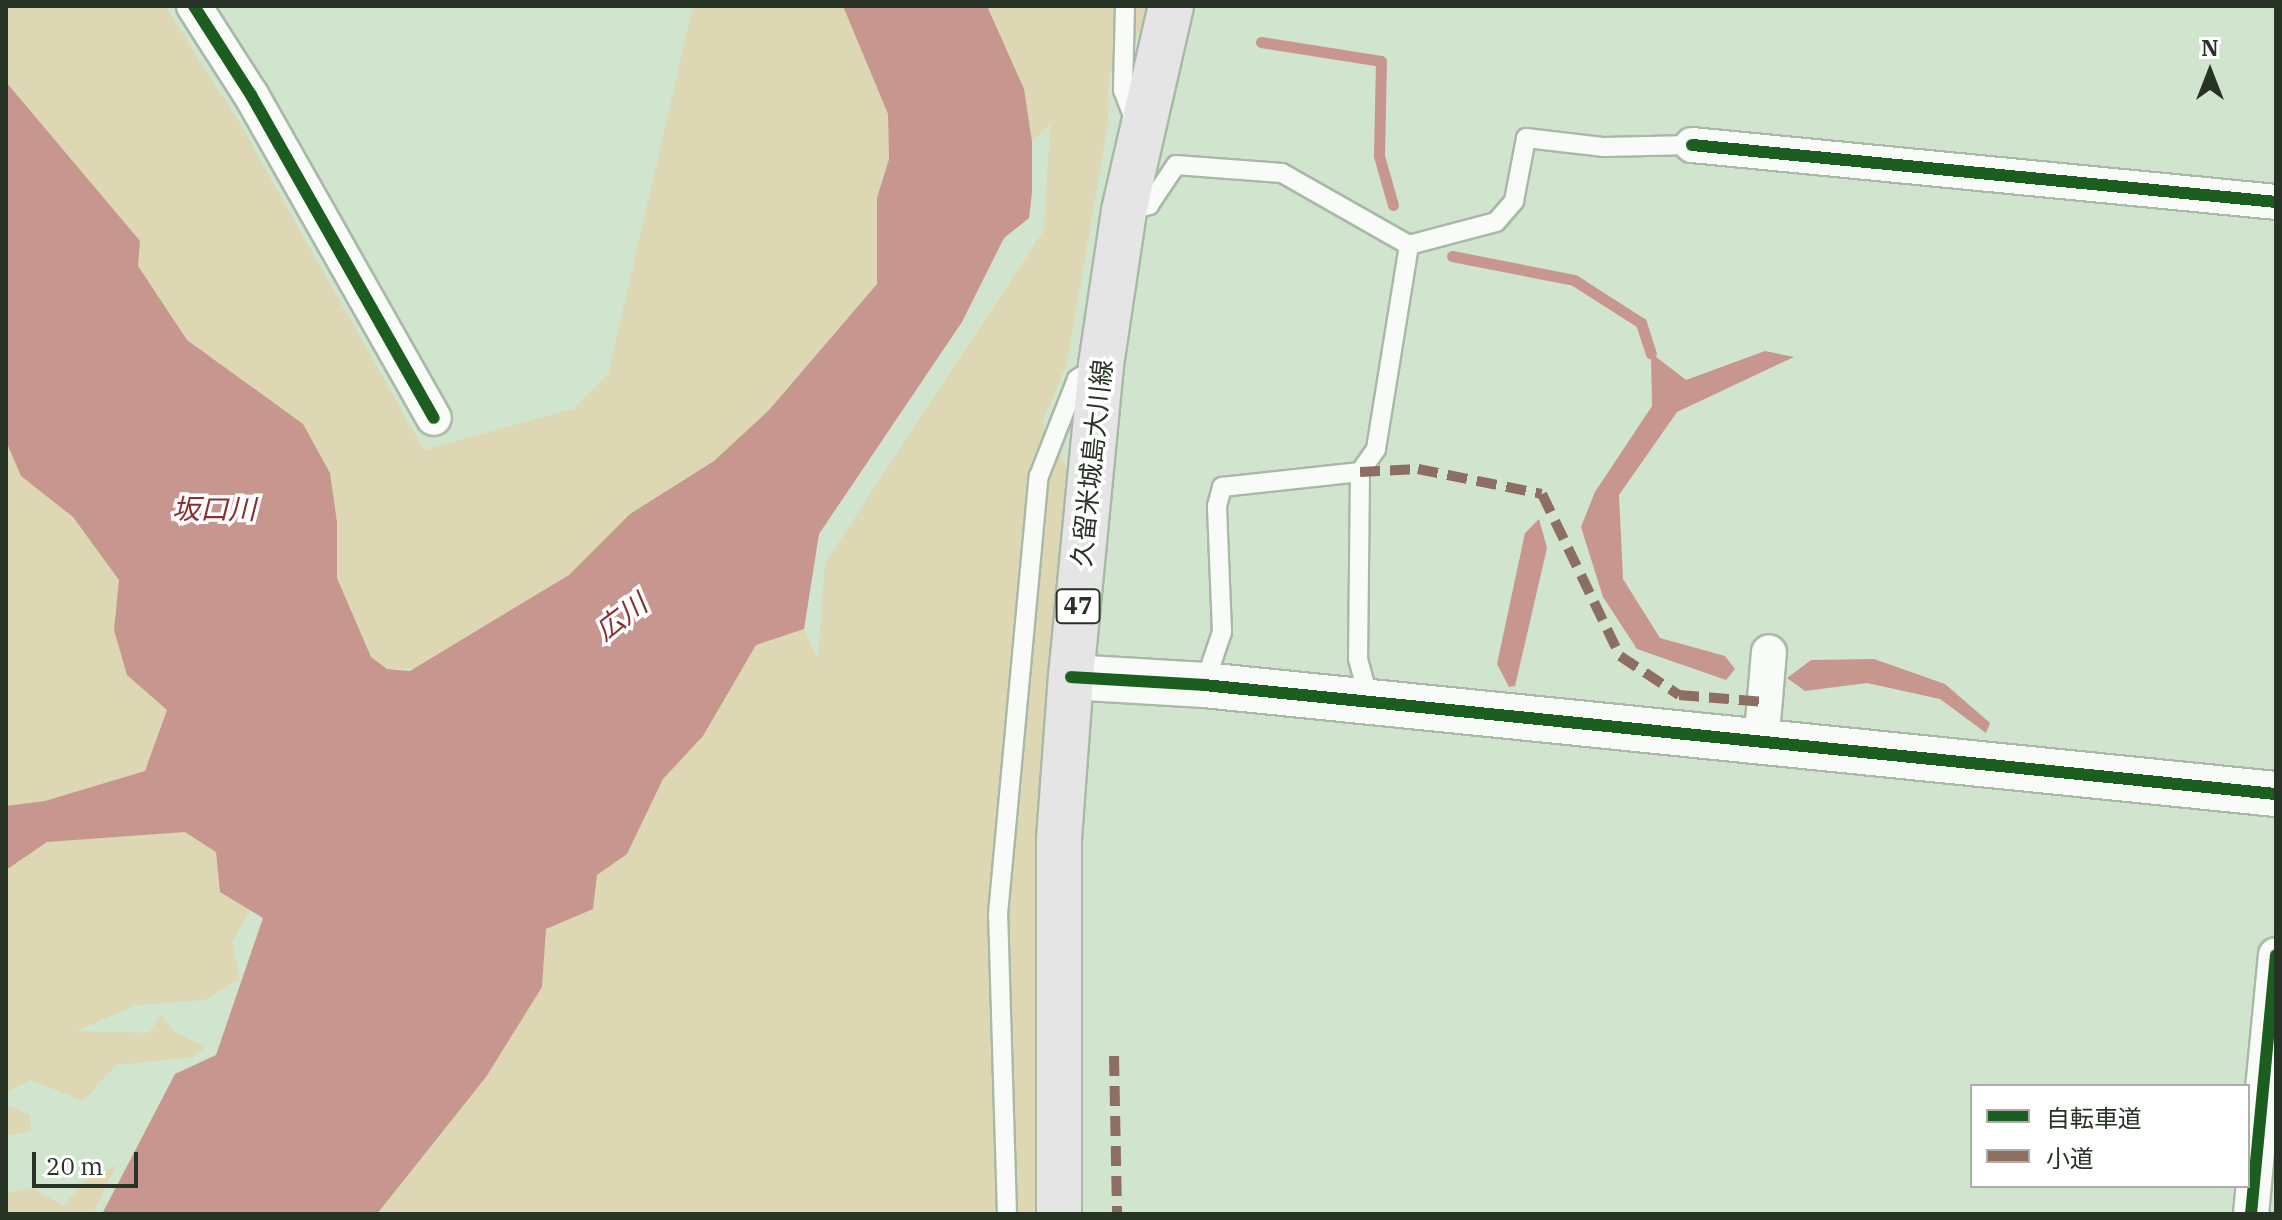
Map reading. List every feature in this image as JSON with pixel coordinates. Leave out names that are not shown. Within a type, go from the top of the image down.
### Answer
[{"type":"main road","name":"久留米城島大川線","points":[[1059,1214],[1059,839],[1071,677],[1101,365],[1139,131],[1171,6]]},
{"type":"street","points":[[194,6],[251,95],[434,418]]},
{"type":"street","points":[[1692,145],[2276,202]]},
{"type":"street","points":[[1761,745],[1769,652]]},
{"type":"street","points":[[1071,677],[1204,685],[1761,745],[2276,794]]},
{"type":"street","points":[[2251,1214],[2276,955]]},
{"type":"lane","points":[[1125,6],[1123,90],[1139,131]]},
{"type":"lane","points":[[1124,211],[1149,205],[1176,165],[1282,173],[1409,245],[1496,222],[1514,201],[1526,138],[1604,147],[1692,145]]},
{"type":"lane","points":[[1370,703],[1358,659],[1360,472],[1376,449],[1409,245]]},
{"type":"lane","points":[[1007,1214],[998,914],[1039,476],[1077,379],[1101,365]]},
{"type":"lane","points":[[1204,685],[1222,632],[1217,506],[1222,487],[1360,472]]},
{"type":"shaded area","points":[[6,6],[165,6],[236,117],[424,450],[575,408],[608,375],[693,6],[843,6],[888,114],[889,159],[877,198],[877,284],[769,410],[714,461],[630,514],[569,575],[420,668],[387,669],[371,658],[337,578],[337,522],[330,473],[303,425],[187,340],[154,296],[138,266],[6,82]]},
{"type":"shaded area","points":[[965,6],[1151,6],[1144,26],[1109,74],[1108,122],[1067,364],[1042,423],[1068,470],[1035,879],[1042,1214],[378,1214],[486,1077],[542,987],[546,929],[593,909],[597,875],[627,854],[663,779],[703,736],[756,645],[804,629],[818,659],[825,563],[1044,230],[1050,124],[1032,142],[1029,218]]},
{"type":"shaded area","points":[[6,343],[79,468],[252,907],[232,942],[240,979],[204,1000],[137,1005],[76,1031],[149,1033],[161,1014],[173,1031],[205,1047],[193,1057],[116,1065],[83,1101],[30,1080],[6,1093]]},
{"type":"shaded area","points":[[6,1104],[30,1115],[31,1131],[6,1136]]},
{"type":"shaded area","points":[[116,1165],[93,1214],[6,1214],[6,1193],[32,1188],[64,1206],[84,1181]]},
{"type":"water","points":[[843,6],[987,6],[1024,89],[1032,142],[1032,192],[1029,218],[1004,238],[962,322],[819,534],[804,629],[756,645],[703,736],[663,779],[627,854],[597,875],[593,909],[546,929],[542,987],[486,1077],[377,1214],[102,1214],[175,1074],[216,1055],[263,918],[220,892],[216,852],[185,832],[47,842],[6,870],[6,806],[45,801],[145,771],[167,710],[127,675],[114,630],[119,580],[73,517],[21,476],[6,441],[6,82],[140,241],[138,266],[187,340],[303,424],[330,473],[337,522],[337,578],[371,657],[387,669],[410,671],[569,575],[630,514],[714,461],[769,410],[877,284],[877,198],[889,159],[888,114]]},
{"type":"water","points":[[1765,351],[1794,357],[1677,412],[1619,495],[1623,579],[1660,638],[1725,656],[1735,669],[1726,680],[1637,649],[1603,597],[1581,527],[1595,492],[1652,406],[1651,353],[1686,380]]},
{"type":"water","points":[[1539,519],[1547,548],[1515,686],[1509,687],[1497,664],[1525,533]]},
{"type":"water","points":[[1874,659],[1945,684],[1990,723],[1986,733],[1940,699],[1867,683],[1805,691],[1787,678],[1811,660]]},
{"type":"waterway","points":[[1261,42],[1381,61],[1379,156],[1393,205]]},
{"type":"waterway","points":[[1452,256],[1574,280],[1641,323],[1651,353]]},
{"type":"marked path","points":[[1360,472],[1418,469],[1542,494],[1620,656],[1679,695],[1765,702]]},
{"type":"marked path","points":[[1114,1056],[1117,1214]]},
{"type":"cycle path","points":[[194,6],[251,95],[434,418]]},
{"type":"cycle path","points":[[1692,145],[2276,202]]},
{"type":"cycle path","points":[[1071,677],[1204,685],[2276,794]]},
{"type":"cycle path","points":[[2251,1214],[2276,955]]},
{"type":"water label","name":"坂口川","points":[[214,509]]},
{"type":"water label","name":"広川","points":[[621,617]]}]
